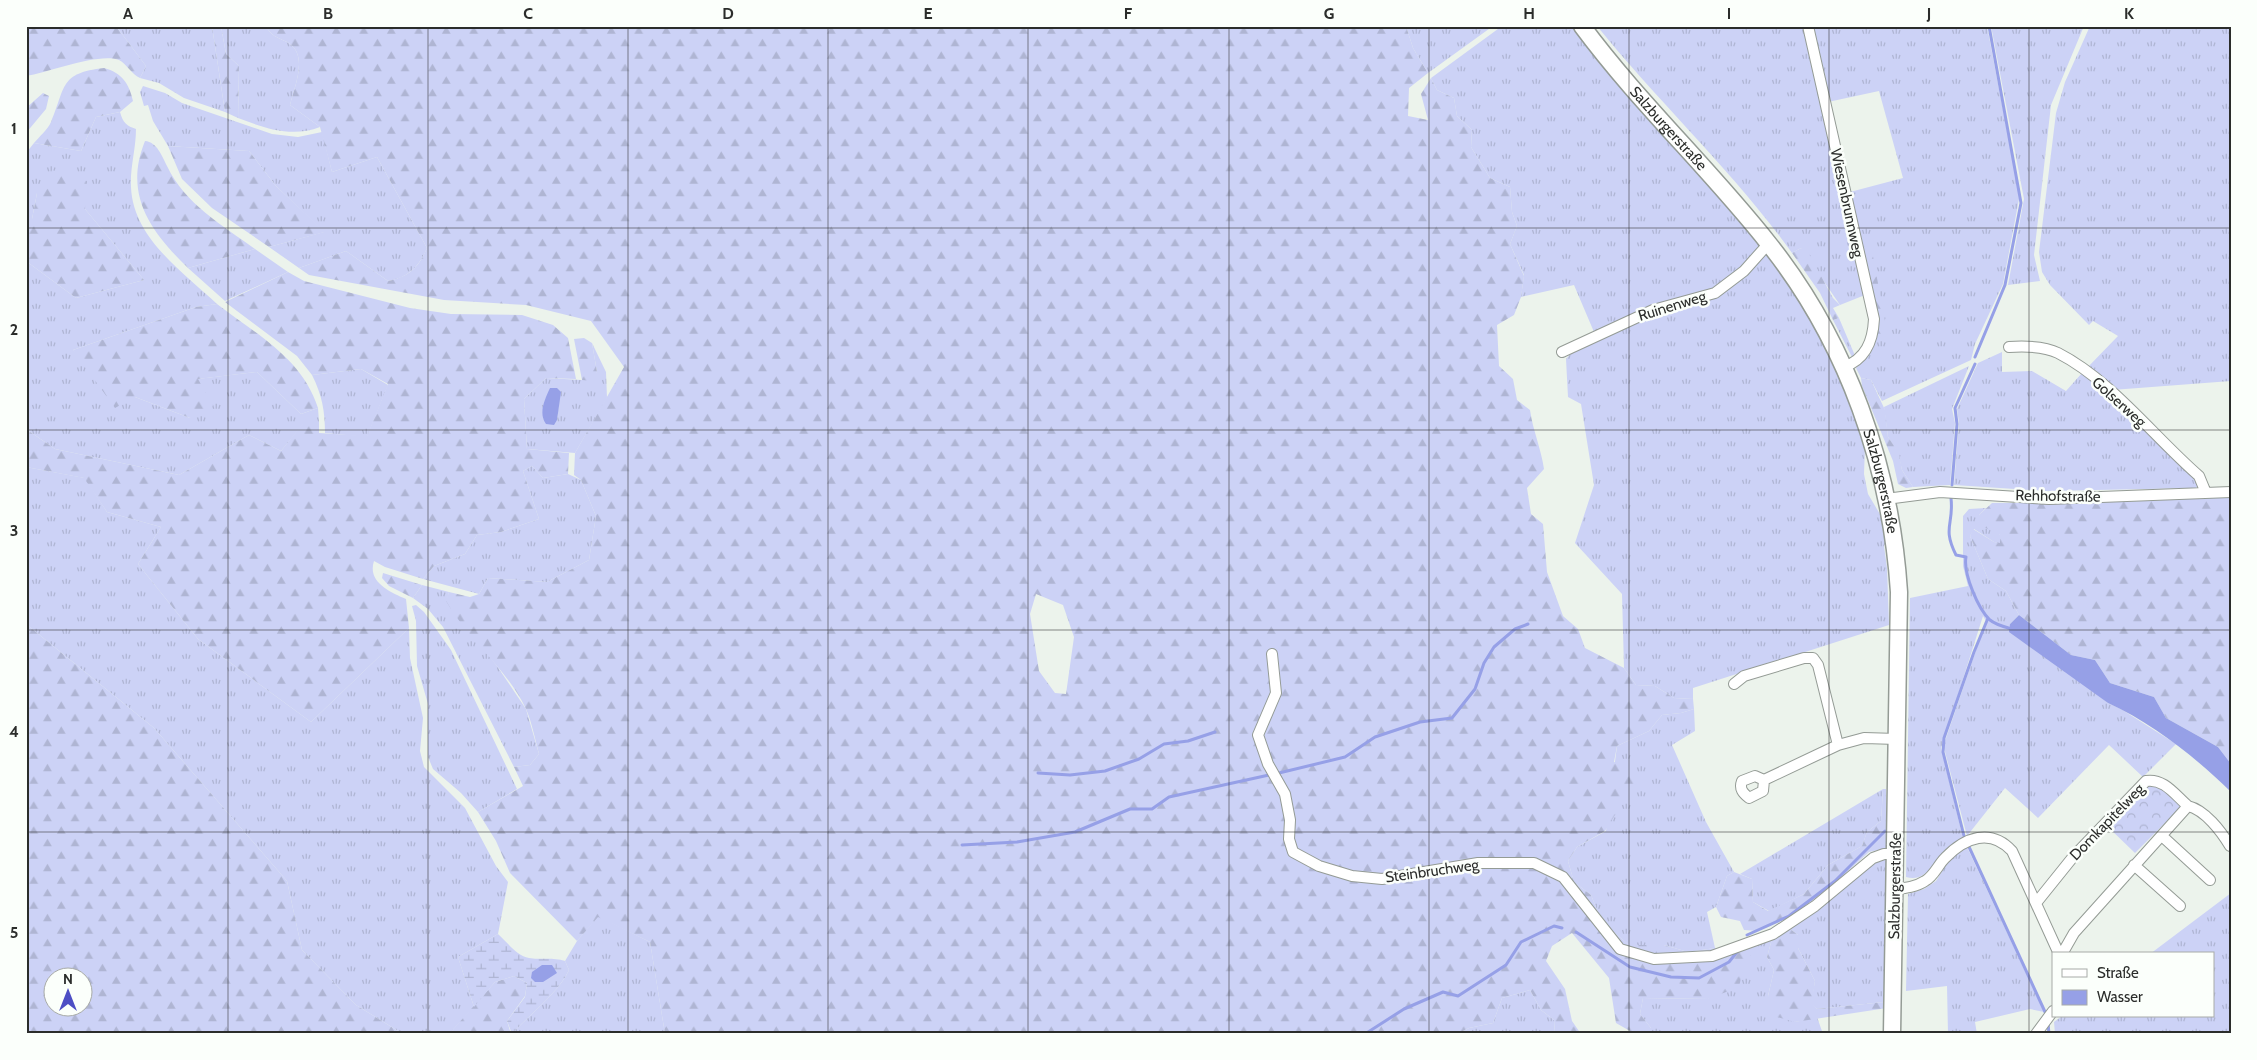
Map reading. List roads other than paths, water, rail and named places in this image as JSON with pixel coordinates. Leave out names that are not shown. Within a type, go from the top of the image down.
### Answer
[{"type":"main road","name":"Salzburgerstraße","points":[[1582,26],[1630,86],[1769,243],[1810,301],[1844,367],[1863,413],[1886,499],[1894,538],[1899,592],[1891,739],[1890,853],[1895,889],[1892,1034]]},
{"type":"street","name":"Wiesenbrunnweg","points":[[1808,26],[1874,319],[1870,345],[1861,357],[1844,367]]},
{"type":"street","name":"Ruinenweg","points":[[1562,352],[1652,310],[1715,293],[1744,271],[1769,243]]},
{"type":"street","name":"Golserweg","points":[[2009,347],[2026,346],[2057,352],[2095,379],[2199,476],[2206,493]]},
{"type":"street","name":"Rehhofstraße","points":[[1886,499],[1940,492],[2049,499],[2231,492]]},
{"type":"street","name":"Steinbruchweg","points":[[1272,654],[1276,693],[1258,735],[1268,764],[1285,794],[1290,820],[1289,839],[1293,852],[1320,866],[1352,876],[1382,879],[1478,862],[1534,863],[1563,877],[1620,949],[1654,959],[1682,959],[1712,956],[1772,934],[1815,906],[1868,861],[1890,853]]},
{"type":"street","points":[[1734,684],[1744,676],[1804,658],[1813,658],[1818,666],[1838,745]]},
{"type":"street","points":[[1764,780],[1838,745],[1864,738],[1891,739]]},
{"type":"street","name":"Domkapitelweg","points":[[2036,902],[2073,857],[2146,781],[2155,780],[2161,782],[2188,806]]},
{"type":"street","points":[[2062,952],[2074,933],[2188,806],[2195,808],[2222,833],[2230,846]]},
{"type":"street","points":[[2162,836],[2210,880]]},
{"type":"street","points":[[1895,889],[1915,886],[1927,880],[1944,859],[1967,842],[1985,837],[2003,842],[2012,851],[2060,952]]},
{"type":"street","points":[[2134,865],[2180,906]]},
{"type":"street","points":[[2036,1034],[2052,1012]]},
{"type":"water","points":[[550,388],[557,388],[561,392],[557,420],[554,425],[546,424],[542,411]]},
{"type":"water","points":[[2019,615],[2071,655],[2095,660],[2110,683],[2154,697],[2166,718],[2218,747],[2231,764],[2231,792],[2203,766],[2158,731],[2108,703],[2009,632],[2010,624]]},
{"type":"water","points":[[542,965],[552,965],[557,973],[543,982],[535,982],[531,978],[532,972]]},
{"type":"waterway","points":[[1975,357],[2005,285],[2021,203],[1989,26]]},
{"type":"waterway","points":[[1952,485],[1957,424],[1955,408],[1975,364]]},
{"type":"waterway","points":[[1951,498],[1950,538],[1956,555],[1966,557],[1969,581],[1976,599],[1990,620],[1998,625],[2012,629]]},
{"type":"waterway","points":[[1988,618],[1944,738],[1943,752],[1964,836],[2046,1014]]},
{"type":"waterway","points":[[1279,773],[1345,757],[1375,737],[1420,722],[1452,718],[1475,689],[1484,663],[1494,647],[1515,629],[1528,624]]},
{"type":"waterway","points":[[1038,773],[1070,775],[1105,771],[1139,759],[1164,744],[1188,741],[1215,732]]},
{"type":"waterway","points":[[962,845],[1017,842],[1075,832],[1130,809],[1152,809],[1169,797],[1269,775]]},
{"type":"waterway","points":[[1747,935],[1789,916],[1835,881],[1885,831]]},
{"type":"waterway","points":[[1365,1034],[1404,1009],[1443,992],[1458,996],[1506,965],[1521,942],[1554,926],[1562,928]]},
{"type":"waterway","points":[[1576,932],[1630,967],[1671,977],[1699,978],[1729,962],[1737,952]]},
{"type":"waterway","points":[[2048,1023],[2049,1034]]}]
